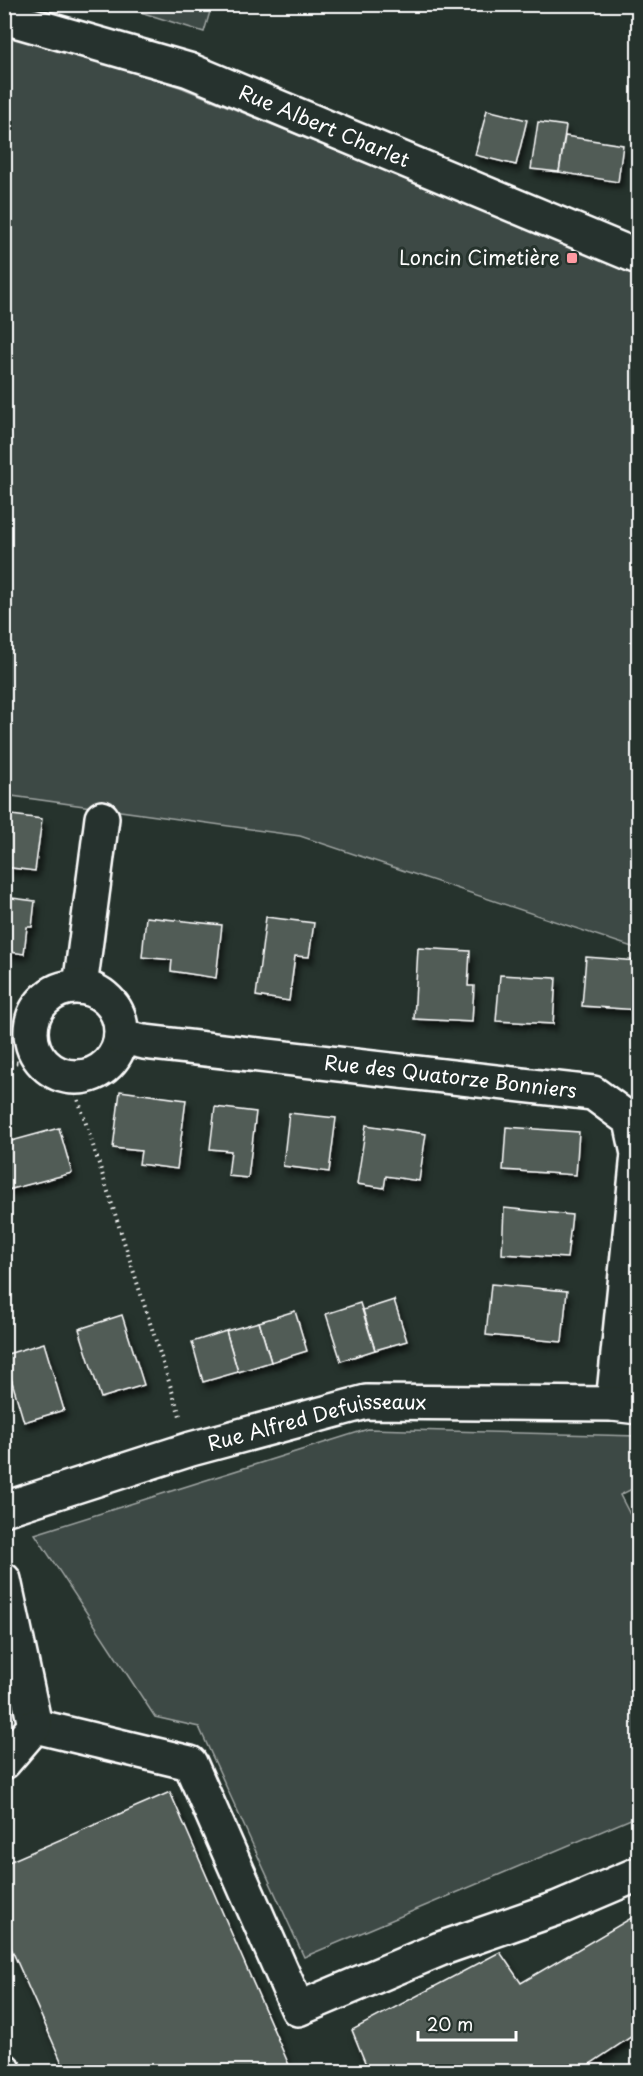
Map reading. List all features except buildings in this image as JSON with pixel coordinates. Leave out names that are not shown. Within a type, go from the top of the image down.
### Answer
[{"type":"street","name":"Rue Albert Charlet","points":[[4,17],[189,70],[639,256]]},
{"type":"street","points":[[80,987],[102,818]]},
{"type":"street","points":[[80,987],[106,998],[115,1010],[120,1023],[121,1037],[117,1051],[109,1062],[98,1071],[85,1076],[59,1071],[37,1055],[32,1042],[31,1028],[42,1002],[53,993],[66,988],[80,987]]},
{"type":"street","name":"Rue des Quatorze Bonniers","points":[[121,1037],[593,1093],[631,1121],[638,1155],[626,1405]]},
{"type":"street","name":"Rue Alfred Defuisseaux","points":[[4,1509],[191,1449],[366,1401],[626,1405]]},
{"type":"street","points":[[4,1580],[36,1726]]},
{"type":"street","points":[[4,1762],[36,1726]]},
{"type":"street","points":[[36,1726],[190,1763],[298,2009],[440,1949],[558,1908],[639,1874]]},
{"type":"path","points":[[4,1061],[59,1071],[191,1449]]},
{"type":"shaded area","points":[[212,4],[204,32],[118,5]]},
{"type":"shaded area","points":[[5,32],[180,87],[638,274],[638,949],[300,836],[5,795]]},
{"type":"shaded area","points":[[368,1429],[638,1436],[638,1486],[620,1495],[638,1530],[638,1816],[304,1957],[199,1727],[155,1717],[35,1534]]},
{"type":"place","name":"Loncin Cimetière","points":[[572,258]]}]
